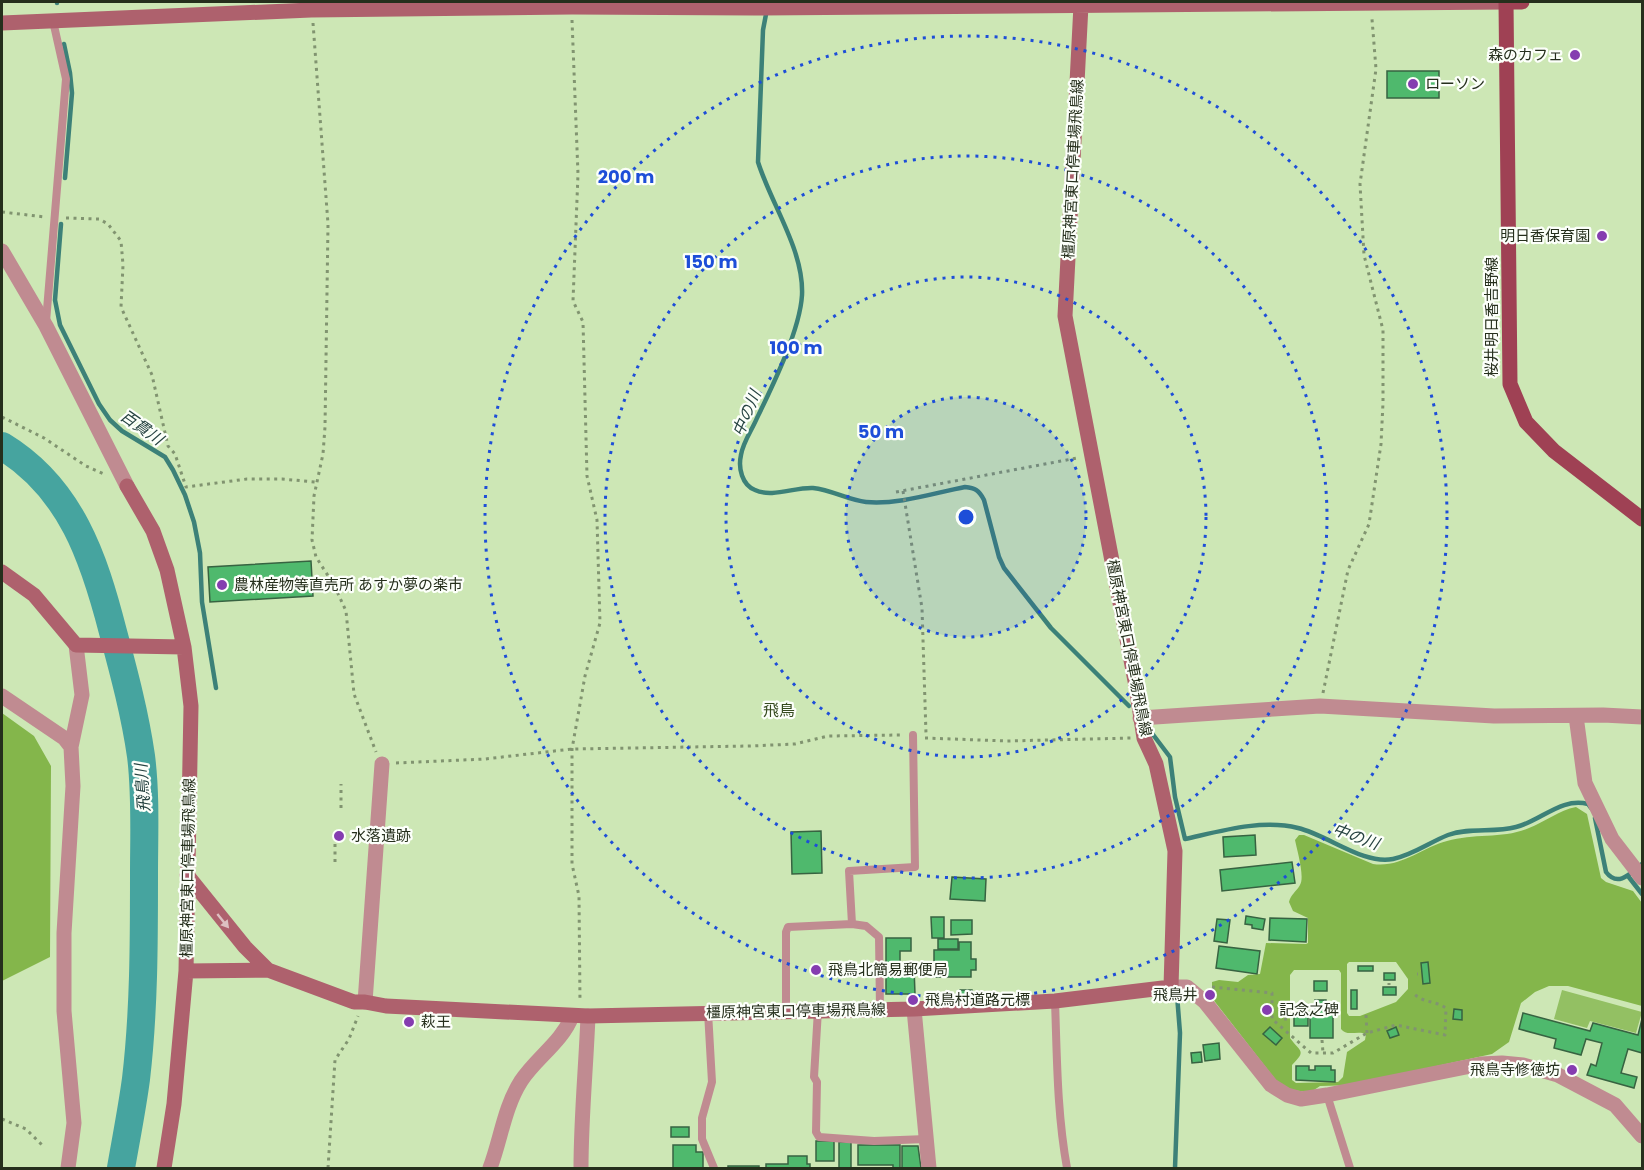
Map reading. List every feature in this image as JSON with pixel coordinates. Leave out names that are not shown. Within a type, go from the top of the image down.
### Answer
[{"type":"main road","name":"桜井明日香吉野線","points":[[1506,2],[1510,384],[1526,422],[1554,451],[1642,519]]},
{"type":"main road","points":[[2,23],[311,10],[572,7],[772,8],[1081,3],[1522,2]]},
{"type":"main road","name":"橿原神宮東口停車場飛鳥線","points":[[127,486],[153,531],[167,570],[184,647],[191,706],[186,971],[268,970],[354,1002],[387,1006],[580,1016],[914,1008],[1055,1001],[1171,987],[1175,851],[1156,764],[1144,738],[1137,686],[1065,316],[1081,3]]},
{"type":"main road","points":[[2,572],[34,595],[83,646],[184,647]]},
{"type":"main road","points":[[187,875],[245,947],[268,970]]},
{"type":"main road","points":[[164,1168],[174,1104],[186,971]]},
{"type":"street","points":[[2,251],[45,326],[127,486]]},
{"type":"street","points":[[68,1168],[74,1123],[64,1011],[64,933],[73,786],[71,747],[81,695],[83,646]]},
{"type":"street","points":[[2,696],[64,738],[71,747]]},
{"type":"street","points":[[1140,718],[1320,706],[1494,716],[1642,717]]},
{"type":"street","points":[[1576,716],[1586,783],[1612,839],[1642,878]]},
{"type":"street","points":[[363,1002],[382,764]]},
{"type":"street","points":[[1171,987],[1187,987],[1205,1002],[1271,1085],[1287,1095],[1301,1099],[1327,1095],[1481,1064],[1523,1065],[1558,1075],[1615,1105],[1642,1136]]},
{"type":"street","points":[[914,1008],[928,1168]]},
{"type":"street","points":[[490,1168],[505,1115],[516,1091],[534,1065],[580,1016]]},
{"type":"street","points":[[580,1016],[585,1087],[581,1128],[581,1168]]},
{"type":"lane","points":[[45,326],[66,79],[53,21]]},
{"type":"lane","points":[[852,924],[849,871],[915,867],[913,735]]},
{"type":"lane","points":[[786,1010],[786,932],[788,927],[852,924],[866,926],[879,936],[880,1009]]},
{"type":"lane","points":[[1055,1001],[1058,1087],[1067,1168]]},
{"type":"lane","points":[[818,1010],[814,1077],[817,1082],[816,1132],[819,1137],[874,1141],[926,1139]]},
{"type":"lane","points":[[708,1012],[712,1082],[702,1118],[702,1139],[714,1168]]},
{"type":"lane","points":[[1327,1095],[1350,1168]]},
{"type":"path","points":[[1320,706],[1348,570],[1370,524],[1381,434],[1383,330],[1364,255],[1360,196],[1362,159],[1376,69],[1373,21],[1368,2]]},
{"type":"path","points":[[572,7],[578,174],[573,301],[583,322],[587,476],[597,520],[600,623],[585,676],[572,749],[572,864],[579,896],[580,1016]]},
{"type":"path","points":[[311,10],[327,224],[325,427],[323,454],[314,496],[312,540],[316,557],[334,585],[346,611],[354,694],[382,764],[485,759],[572,749],[795,744],[828,736],[919,735],[926,738],[1007,741],[1144,738]]},
{"type":"path","points":[[2,212],[54,218],[99,219],[108,224],[122,241],[121,307],[152,375],[168,446],[175,454],[186,487],[247,479],[315,482]]},
{"type":"path","points":[[2,417],[44,438],[86,466],[127,486]]},
{"type":"path","points":[[896,492],[1092,456]]},
{"type":"path","points":[[903,491],[922,608],[926,738]]},
{"type":"path","points":[[341,784],[341,808]]},
{"type":"path","points":[[335,839],[335,862]]},
{"type":"path","points":[[1218,987],[1272,993],[1272,1019],[1311,1053],[1333,1053],[1367,1033],[1396,1025],[1445,1035],[1446,1008],[1439,1003],[1423,1001],[1414,994]]},
{"type":"path","points":[[328,1168],[335,1060],[349,1039],[363,1002]]},
{"type":"path","points":[[1366,1015],[1367,1033]]},
{"type":"path","points":[[1322,1040],[1323,1053]]},
{"type":"path","points":[[2,1119],[26,1128],[42,1145]]},
{"type":"green space","points":[[2,713],[34,736],[51,766],[50,957],[2,981]]},
{"type":"green space","points":[[1576,807],[1587,814],[1601,878],[1606,882],[1633,891],[1642,903],[1642,1006],[1568,986],[1549,986],[1535,992],[1521,1003],[1509,1042],[1492,1054],[1358,1085],[1320,1086],[1311,1092],[1289,1090],[1278,1083],[1212,998],[1212,982],[1219,980],[1238,982],[1248,975],[1260,974],[1266,943],[1308,943],[1308,918],[1293,911],[1289,902],[1301,881],[1295,840],[1299,835],[1304,835],[1373,864],[1383,864],[1402,860],[1447,841],[1509,834]],"holes":[[[1349,962],[1396,962],[1408,979],[1408,989],[1396,1002],[1360,1016],[1349,1016],[1347,1013],[1347,964]],[[1294,970],[1339,970],[1341,973],[1341,1029],[1346,1033],[1366,1034],[1365,1040],[1347,1052],[1343,1077],[1338,1082],[1296,1083],[1292,1080],[1292,1065],[1301,1054],[1290,1038],[1290,975]]]},
{"type":"green space","points":[[1562,990],[1642,1012],[1636,1033],[1590,1021],[1587,1028],[1554,1019]]},
{"type":"building","name":"ローソン","points":[[1387,71],[1439,71],[1439,98],[1387,98]]},
{"type":"building","points":[[311,561],[313,596],[210,602],[208,567]]},
{"type":"building","points":[[821,831],[822,873],[792,874],[791,832]]},
{"type":"building","points":[[1255,835],[1256,855],[1224,857],[1223,837]]},
{"type":"building","points":[[1292,862],[1295,883],[1222,891],[1220,870]]},
{"type":"building","points":[[952,877],[986,879],[985,901],[950,899]]},
{"type":"building","points":[[1246,916],[1265,919],[1263,930],[1245,924]]},
{"type":"building","points":[[931,917],[944,917],[944,938],[932,938]]},
{"type":"building","points":[[1270,918],[1307,919],[1306,942],[1269,940]]},
{"type":"building","points":[[1217,919],[1230,920],[1227,943],[1214,941]]},
{"type":"building","points":[[951,920],[972,920],[972,934],[951,935]]},
{"type":"building","points":[[886,938],[911,938],[911,951],[900,951],[900,967],[914,967],[915,994],[886,994]]},
{"type":"building","points":[[938,939],[958,939],[958,949],[938,949]]},
{"type":"building","points":[[959,942],[971,942],[971,959],[976,959],[976,970],[971,970],[971,977],[934,977],[934,950],[959,950]]},
{"type":"building","points":[[1219,946],[1260,951],[1257,974],[1216,968]]},
{"type":"building","points":[[1428,962],[1430,983],[1423,984],[1421,963]]},
{"type":"building","points":[[1358,966],[1373,966],[1373,971],[1358,971]]},
{"type":"building","points":[[1384,973],[1395,973],[1395,980],[1384,980]]},
{"type":"building","points":[[1314,981],[1327,981],[1327,991],[1314,991]]},
{"type":"building","points":[[1383,987],[1396,987],[1396,995],[1383,995]]},
{"type":"building","points":[[960,990],[972,990],[972,995],[960,995]]},
{"type":"building","points":[[1351,990],[1357,990],[1357,1009],[1351,1009]]},
{"type":"building","points":[[1315,1000],[1326,1000],[1326,1012],[1333,1012],[1333,1038],[1310,1038],[1310,1012],[1315,1012]]},
{"type":"building","points":[[1454,1009],[1462,1010],[1462,1020],[1453,1019]]},
{"type":"building","points":[[1294,1012],[1308,1012],[1308,1026],[1294,1026]]},
{"type":"building","points":[[1523,1013],[1590,1031],[1593,1023],[1638,1035],[1642,1019],[1642,1053],[1628,1049],[1621,1073],[1637,1077],[1634,1088],[1587,1075],[1591,1064],[1596,1066],[1602,1043],[1586,1039],[1581,1055],[1554,1048],[1556,1039],[1519,1029]]},
{"type":"building","points":[[1270,1027],[1282,1038],[1276,1045],[1263,1034]]},
{"type":"building","points":[[1396,1027],[1399,1035],[1390,1038],[1387,1031]]},
{"type":"building","points":[[1219,1043],[1220,1059],[1205,1061],[1203,1045]]},
{"type":"building","points":[[1201,1052],[1202,1062],[1192,1063],[1191,1053]]},
{"type":"building","points":[[1296,1066],[1309,1066],[1309,1070],[1315,1070],[1315,1066],[1331,1066],[1331,1070],[1335,1070],[1335,1082],[1296,1080]]},
{"type":"building","points":[[671,1127],[689,1127],[689,1137],[671,1137]]},
{"type":"building","points":[[816,1141],[834,1141],[834,1161],[816,1161]]},
{"type":"building","points":[[839,1142],[851,1142],[851,1168],[839,1168]]},
{"type":"building","points":[[673,1145],[696,1145],[696,1152],[703,1152],[703,1168],[673,1168]]},
{"type":"building","points":[[858,1145],[900,1145],[900,1168],[893,1168],[893,1165],[858,1165]]},
{"type":"building","points":[[902,1146],[918,1146],[921,1168],[902,1168]]},
{"type":"building","points":[[788,1156],[807,1156],[807,1164],[810,1164],[810,1168],[766,1168],[766,1164],[788,1164]]},
{"type":"building","points":[[728,1166],[759,1166],[759,1168],[728,1168]]},
{"type":"waterway","name":"中の川","points":[[767,9],[763,30],[758,162],[798,261],[802,295],[796,324],[785,357],[742,450],[740,465],[744,480],[751,488],[762,492],[776,493],[813,488],[866,502],[903,500],[965,487],[976,490],[984,500],[1004,568],[1051,628],[1129,706]]},
{"type":"waterway","name":"百貫川","points":[[64,44],[72,93],[65,178]]},
{"type":"waterway","name":"百貫川","points":[[61,224],[55,300],[60,325],[99,404],[110,420],[122,431],[165,457],[185,495],[194,522],[200,553],[202,602],[216,688]]},
{"type":"waterway","name":"飛鳥川","points":[[2,446],[26,463],[46,482],[76,527],[88,552],[106,604],[139,740],[143,771],[144,815],[142,1002],[136,1079],[121,1168]]},
{"type":"waterway","name":"中の川","points":[[1148,728],[1170,757],[1175,797],[1185,839],[1255,825],[1284,826],[1298,828],[1358,854],[1382,860],[1408,855],[1456,833],[1516,827],[1569,804],[1588,804],[1591,808]]},
{"type":"waterway","name":"中の川","points":[[1595,818],[1606,872],[1611,877],[1620,879],[1642,864]]},
{"type":"waterway","points":[[1628,876],[1642,894]]},
{"type":"waterway","points":[[1175,1168],[1180,1033],[1177,995]]},
{"type":"place","name":"森のカフェ","points":[[1575,55]]},
{"type":"place","name":"ローソン","points":[[1413,84]]},
{"type":"place","name":"明日香保育園","points":[[1602,236]]},
{"type":"place","name":"農林産物等直売所 あすか夢の楽市","points":[[222,585]]},
{"type":"place","name":"水落遺跡","points":[[339,836]]},
{"type":"place","name":"飛鳥北簡易郵便局","points":[[816,970]]},
{"type":"place","name":"飛鳥井","points":[[1210,995]]},
{"type":"place","name":"飛鳥村道路元標","points":[[913,1000]]},
{"type":"place","name":"記念之碑","points":[[1267,1010]]},
{"type":"place","name":"萩王","points":[[409,1022]]},
{"type":"place","name":"飛鳥寺修徳坊","points":[[1572,1070]]},
{"type":"district","name":"飛鳥","points":[[779,710]]}]
